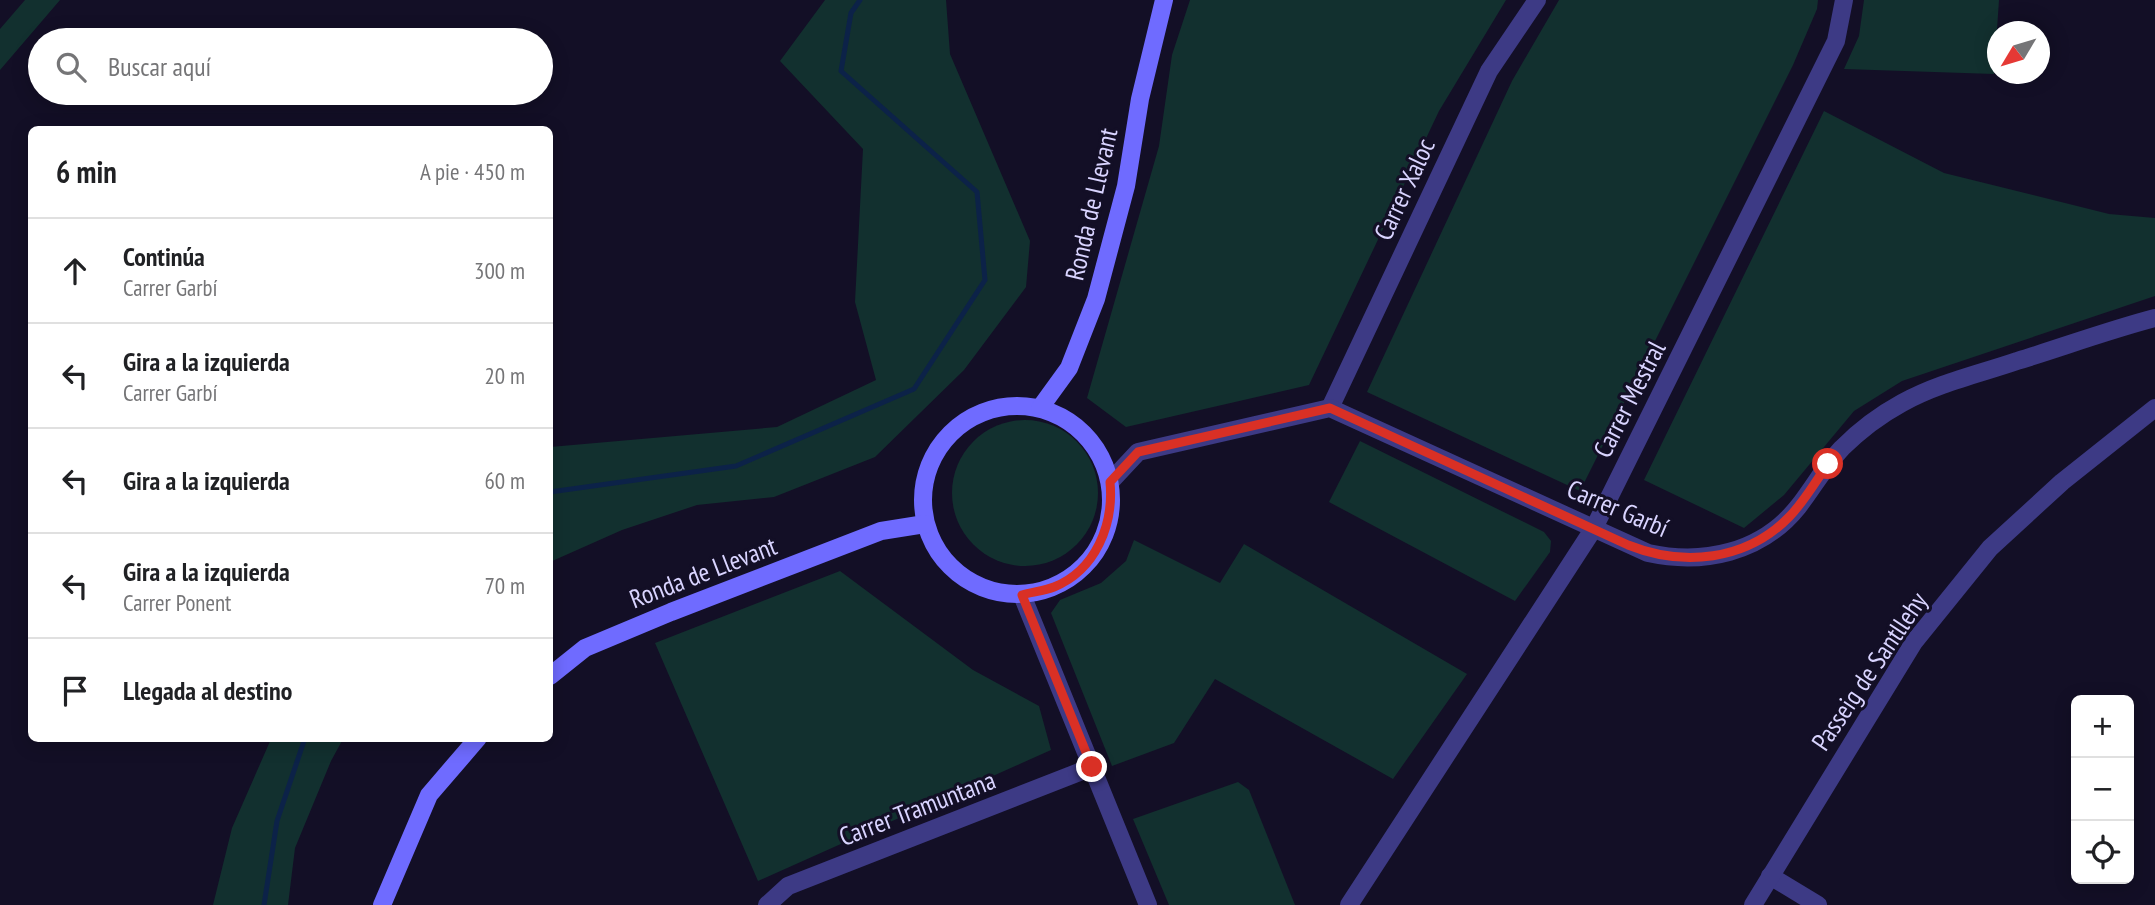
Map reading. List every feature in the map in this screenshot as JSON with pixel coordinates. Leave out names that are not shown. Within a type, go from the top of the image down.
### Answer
[{"type":"main road","name":"Ronda de Llevant","points":[[1040,408],[1069,368],[1096,299],[1126,186],[1140,99],[1164,0]]},
{"type":"main road","points":[[1013,405],[1040,408],[1070,422],[1098,451],[1110,482],[1112,500],[1106,532],[1095,554],[1072,577],[1054,587],[1022,595],[991,591],[961,576],[939,554],[925,524],[922,506],[925,474],[942,441],[967,419],[1013,405]]},
{"type":"main road","name":"Ronda de Llevant","points":[[553,674],[585,648],[671,612],[881,531],[925,524]]},
{"type":"main road","points":[[382,905],[429,795],[475,742]]},
{"type":"street","name":"Carrer Xaloc","points":[[1330,408],[1489,71],[1537,0]]},
{"type":"street","name":"Carrer Mestral","points":[[1349,905],[1594,528],[1836,41],[1844,0]]},
{"type":"street","name":"Carrer Garbí","points":[[1330,408],[1648,553],[1672,558],[1714,557],[1759,541],[1777,528],[1800,505],[1842,448],[1880,415],[1903,402],[1942,385],[2155,318]]},
{"type":"street","points":[[1110,482],[1138,452],[1330,408]]},
{"type":"street","name":"Passeig de Santllehy","points":[[1753,905],[1914,642],[1990,548],[2062,482],[2155,408]]},
{"type":"street","points":[[1022,595],[1148,905]]},
{"type":"street","name":"Carrer Tramuntana","points":[[767,905],[788,886],[1092,767]]},
{"type":"street","points":[[1770,876],[1818,905]]},
{"type":"green space","points":[[25,0],[60,0],[36,28],[28,28],[28,37],[0,70],[0,29]]},
{"type":"green space","points":[[825,0],[946,0],[950,54],[1030,241],[1026,287],[964,370],[875,457],[774,497],[697,505],[622,530],[553,561],[553,447],[777,427],[876,380],[855,302],[863,149],[780,61]]},
{"type":"green space","points":[[1190,0],[1506,0],[1439,111],[1309,385],[1126,427],[1087,398],[1159,146],[1172,55]]},
{"type":"green space","points":[[1559,0],[1818,0],[1817,9],[1793,65],[1580,491],[1367,392],[1512,81]]},
{"type":"green space","points":[[1864,0],[1999,0],[1998,21],[1987,21],[1987,74],[1844,69],[1859,36]]},
{"type":"green space","points":[[1824,111],[1944,173],[2109,214],[2155,218],[2155,296],[1902,381],[1854,411],[1784,495],[1744,528],[1644,480]]},
{"type":"green space","points":[[1025,420],[1053,425],[1077,441],[1093,465],[1098,493],[1093,521],[1077,545],[1053,561],[1025,566],[997,561],[973,545],[957,521],[952,493],[957,465],[973,441],[997,425]]},
{"type":"green space","points":[[1360,441],[1544,532],[1551,541],[1550,552],[1515,601],[1329,502]]},
{"type":"green space","points":[[1134,540],[1220,583],[1244,544],[1467,674],[1393,779],[1215,679],[1174,743],[1112,766],[1051,613],[1060,600],[1101,583],[1126,561]]},
{"type":"green space","points":[[840,571],[973,670],[1039,706],[1051,750],[758,881],[655,643]]},
{"type":"green space","points":[[270,742],[341,742],[295,848],[288,905],[213,905],[232,828]]},
{"type":"green space","points":[[1238,782],[1249,790],[1295,905],[1169,905],[1133,819]]},
{"type":"waterway","points":[[553,492],[736,466],[914,389],[985,280],[977,192],[841,71],[851,13],[860,0]]},
{"type":"waterway","points":[[264,905],[277,821],[304,742]]},
{"type":"route","points":[[1092,767],[1022,595],[1054,587],[1072,577],[1095,554],[1106,532],[1112,500],[1110,482],[1138,452],[1330,408],[1628,545],[1648,553],[1692,559],[1714,557],[1759,541],[1790,517],[1828,464]]}]
